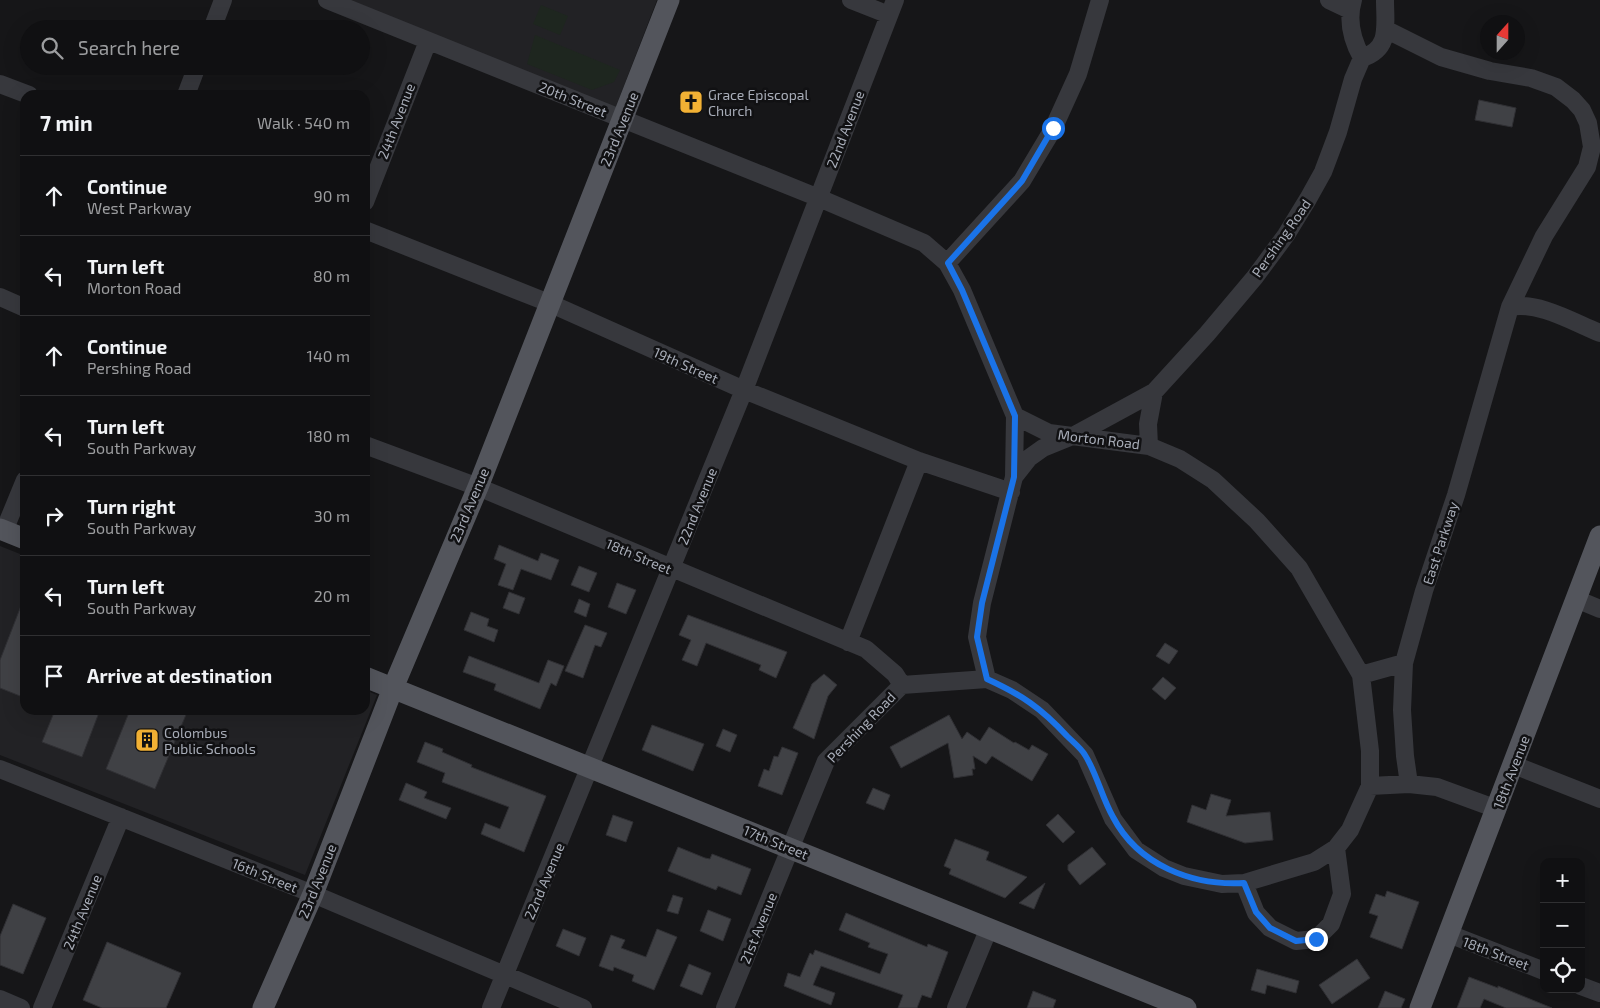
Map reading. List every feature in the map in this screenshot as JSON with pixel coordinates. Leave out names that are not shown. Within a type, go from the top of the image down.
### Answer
[{"type":"main road","name":"23rd Avenue","points":[[263,1008],[313,894],[393,688],[478,487],[669,0]]},
{"type":"main road","points":[[2,530],[20,537]]},
{"type":"main road","name":"18th Avenue","points":[[1420,1008],[1600,536]]},
{"type":"main road","name":"17th Street","points":[[370,679],[1184,1008]]},
{"type":"street","points":[[215,20],[223,0]]},
{"type":"street","name":"20th Street","points":[[326,0],[819,198]]},
{"type":"street","points":[[851,0],[892,8]]},
{"type":"street","points":[[948,263],[1022,181],[1053,128],[1078,74],[1100,0]]},
{"type":"street","points":[[1329,0],[1352,5],[1355,46],[1362,58],[1375,54],[1384,43],[1385,0]]},
{"type":"street","name":"22nd Avenue","points":[[491,1008],[744,390],[892,8]]},
{"type":"street","name":"East Parkway","points":[[1385,29],[1441,57],[1490,71],[1530,78],[1556,87],[1573,100],[1588,123],[1592,148],[1587,167],[1544,236],[1510,307],[1456,496],[1404,663],[1402,710],[1409,784]]},
{"type":"street","name":"24th Avenue","points":[[370,189],[428,41]]},
{"type":"street","name":"Pershing Road","points":[[1012,485],[1029,458],[1043,448],[1075,435],[1154,392],[1207,334],[1254,277],[1304,206],[1326,164],[1338,132],[1353,79],[1362,58]]},
{"type":"street","points":[[188,90],[194,75]]},
{"type":"street","points":[[0,84],[20,92]]},
{"type":"street","points":[[819,198],[924,243],[948,263],[962,290],[1015,416]]},
{"type":"street","name":"19th Street","points":[[370,232],[549,303],[744,390],[919,461],[1012,485]]},
{"type":"street","points":[[0,298],[20,306]]},
{"type":"street","points":[[1510,307],[1521,304],[1546,311],[1600,333]]},
{"type":"street","points":[[1149,446],[1148,424],[1154,392]]},
{"type":"street","name":"Pershing Road","points":[[791,848],[826,761],[902,685],[987,679],[977,637],[982,603],[1012,485],[1015,416]]},
{"type":"street","name":"Morton Road","points":[[1015,416],[1025,423],[1050,433],[1149,446],[1180,459],[1213,480],[1257,521],[1299,568],[1361,675]]},
{"type":"street","name":"18th Street","points":[[370,447],[478,487],[671,570],[866,650],[895,674],[902,685]]},
{"type":"street","points":[[848,642],[919,461]]},
{"type":"street","points":[[2,530],[20,491]]},
{"type":"street","points":[[1576,600],[1600,609]]},
{"type":"street","points":[[987,679],[1012,690],[1042,710],[1085,755],[1113,819],[1136,850],[1164,868],[1184,876],[1222,884],[1244,883],[1314,862],[1336,848],[1350,830],[1370,786],[1370,751],[1361,675],[1404,663]]},
{"type":"street","points":[[1514,765],[1600,799]]},
{"type":"street","name":"16th Street","points":[[0,769],[313,894],[583,1008]]},
{"type":"street","points":[[1370,786],[1409,784],[1437,787],[1497,809]]},
{"type":"street","name":"24th Avenue","points":[[42,1008],[121,817]]},
{"type":"street","name":"21st Avenue","points":[[726,1008],[791,848]]},
{"type":"street","points":[[1244,883],[1256,912],[1270,928],[1296,941],[1316,939],[1331,924],[1342,894],[1336,848]]},
{"type":"street","points":[[956,1008],[989,928]]},
{"type":"street","name":"18th Street","points":[[1449,934],[1540,969]]},
{"type":"street","points":[[1585,987],[1600,993]]},
{"type":"street","points":[[0,999],[21,1008]]},
{"type":"shaded area","points":[[334,0],[657,0],[615,109]]},
{"type":"shaded area","points":[[541,5],[568,16],[560,35],[533,24]]},
{"type":"shaded area","points":[[535,35],[620,70],[614,82],[592,90],[527,64]]},
{"type":"shaded area","points":[[0,546],[20,554],[20,715],[369,715],[305,875],[0,755]]},
{"type":"shaded area","points":[[370,692],[377,695],[370,712]]},
{"type":"building","points":[[1479,100],[1516,108],[1512,127],[1475,120]]},
{"type":"building","points":[[499,545],[538,561],[541,553],[559,560],[551,580],[521,569],[513,590],[498,585],[506,564],[494,559]]},
{"type":"building","points":[[579,566],[597,573],[589,592],[571,585]]},
{"type":"building","points":[[617,583],[636,590],[626,614],[608,607]]},
{"type":"building","points":[[509,592],[525,598],[519,614],[503,608]]},
{"type":"building","points":[[579,599],[590,604],[586,617],[574,612]]},
{"type":"building","points":[[20,608],[20,696],[0,688],[0,660]]},
{"type":"building","points":[[471,612],[489,619],[487,626],[498,630],[494,642],[464,630]]},
{"type":"building","points":[[688,615],[787,652],[776,678],[759,670],[761,665],[706,643],[697,666],[682,660],[691,640],[679,635]]},
{"type":"building","points":[[585,625],[607,633],[601,647],[595,645],[583,678],[565,671]]},
{"type":"building","points":[[1165,643],[1178,651],[1169,664],[1156,656]]},
{"type":"building","points":[[469,656],[539,683],[548,660],[564,666],[556,686],[551,683],[540,709],[494,690],[496,684],[463,672]]},
{"type":"building","points":[[824,674],[837,685],[828,696],[814,739],[793,728],[812,684]]},
{"type":"building","points":[[1163,677],[1176,688],[1165,700],[1152,689]]},
{"type":"building","points":[[53,715],[98,715],[82,757],[42,742]]},
{"type":"building","name":"Colombus Public Schools","points":[[128,715],[186,715],[155,789],[106,769]]},
{"type":"building","points":[[949,715],[962,739],[967,732],[980,741],[989,727],[1029,750],[1032,745],[1048,754],[1032,781],[992,756],[986,764],[973,756],[975,769],[972,769],[973,775],[954,778],[948,743],[901,768],[890,747]]},
{"type":"building","points":[[652,725],[704,744],[693,771],[642,750]]},
{"type":"building","points":[[723,729],[737,735],[730,752],[716,746]]},
{"type":"building","points":[[425,742],[443,749],[442,752],[472,765],[471,767],[546,796],[524,852],[481,834],[485,823],[500,829],[509,807],[442,782],[445,773],[417,762]]},
{"type":"building","points":[[782,747],[798,753],[782,795],[758,786],[764,769],[769,771],[774,756],[778,757]]},
{"type":"building","points":[[406,783],[427,792],[424,798],[451,808],[446,819],[399,800]]},
{"type":"building","points":[[873,788],[890,795],[884,810],[866,803]]},
{"type":"building","points":[[1211,794],[1231,800],[1226,816],[1270,812],[1273,840],[1245,843],[1187,822],[1192,805],[1206,810]]},
{"type":"building","points":[[1058,814],[1075,832],[1063,843],[1046,825]]},
{"type":"building","points":[[613,815],[633,822],[626,842],[606,835]]},
{"type":"building","points":[[955,839],[989,852],[986,860],[1027,877],[1005,898],[949,874],[951,869],[944,866]]},
{"type":"building","points":[[678,847],[705,858],[710,859],[712,854],[751,869],[741,895],[718,886],[716,890],[668,871]]},
{"type":"building","points":[[1092,847],[1106,864],[1080,885],[1068,870],[1068,865]]},
{"type":"building","points":[[1045,883],[1034,909],[1019,903]]},
{"type":"building","points":[[1387,891],[1419,902],[1402,949],[1370,937],[1378,916],[1369,913],[1376,894],[1385,897]]},
{"type":"building","points":[[673,895],[683,898],[678,914],[667,911]]},
{"type":"building","points":[[13,904],[46,918],[23,974],[0,965],[0,936]]},
{"type":"building","points":[[708,910],[731,919],[723,941],[700,931]]},
{"type":"building","points":[[846,913],[927,947],[928,944],[948,952],[931,998],[922,995],[917,1008],[898,1008],[903,995],[821,966],[813,985],[835,993],[831,1005],[784,986],[788,973],[800,977],[810,953],[813,955],[815,950],[880,974],[888,954],[868,947],[870,943],[839,930]]},
{"type":"building","points":[[563,929],[586,938],[579,956],[556,946]]},
{"type":"building","points":[[657,929],[677,937],[654,990],[632,981],[634,975],[614,967],[613,971],[599,966],[611,935],[625,940],[621,948],[646,957]]},
{"type":"building","points":[[107,942],[181,973],[166,1008],[102,1008],[83,1000]]},
{"type":"building","points":[[1357,959],[1370,978],[1332,1004],[1319,985]]},
{"type":"building","points":[[689,964],[711,973],[702,995],[680,986]]},
{"type":"building","points":[[1257,969],[1299,981],[1296,993],[1267,985],[1265,994],[1251,990]]},
{"type":"building","points":[[1469,977],[1498,988],[1498,986],[1552,1008],[1506,1008],[1484,999],[1480,1008],[1457,1008]]},
{"type":"building","points":[[1033,991],[1056,1000],[1053,1008],[1027,1008]]},
{"type":"building","points":[[1385,991],[1405,999],[1401,1008],[1378,1008]]},
{"type":"place","name":"Grace Episcopal Church","points":[[691,102]]},
{"type":"place","name":"Colombus Public Schools","points":[[147,740]]},
{"type":"route","points":[[1053,128],[1022,181],[948,263],[962,290],[1015,416],[1014,477],[982,603],[977,637],[987,679],[1012,690],[1042,710],[1085,755],[1113,819],[1136,850],[1164,868],[1184,876],[1222,884],[1244,883],[1256,912],[1270,928],[1296,941],[1316,939]]}]
